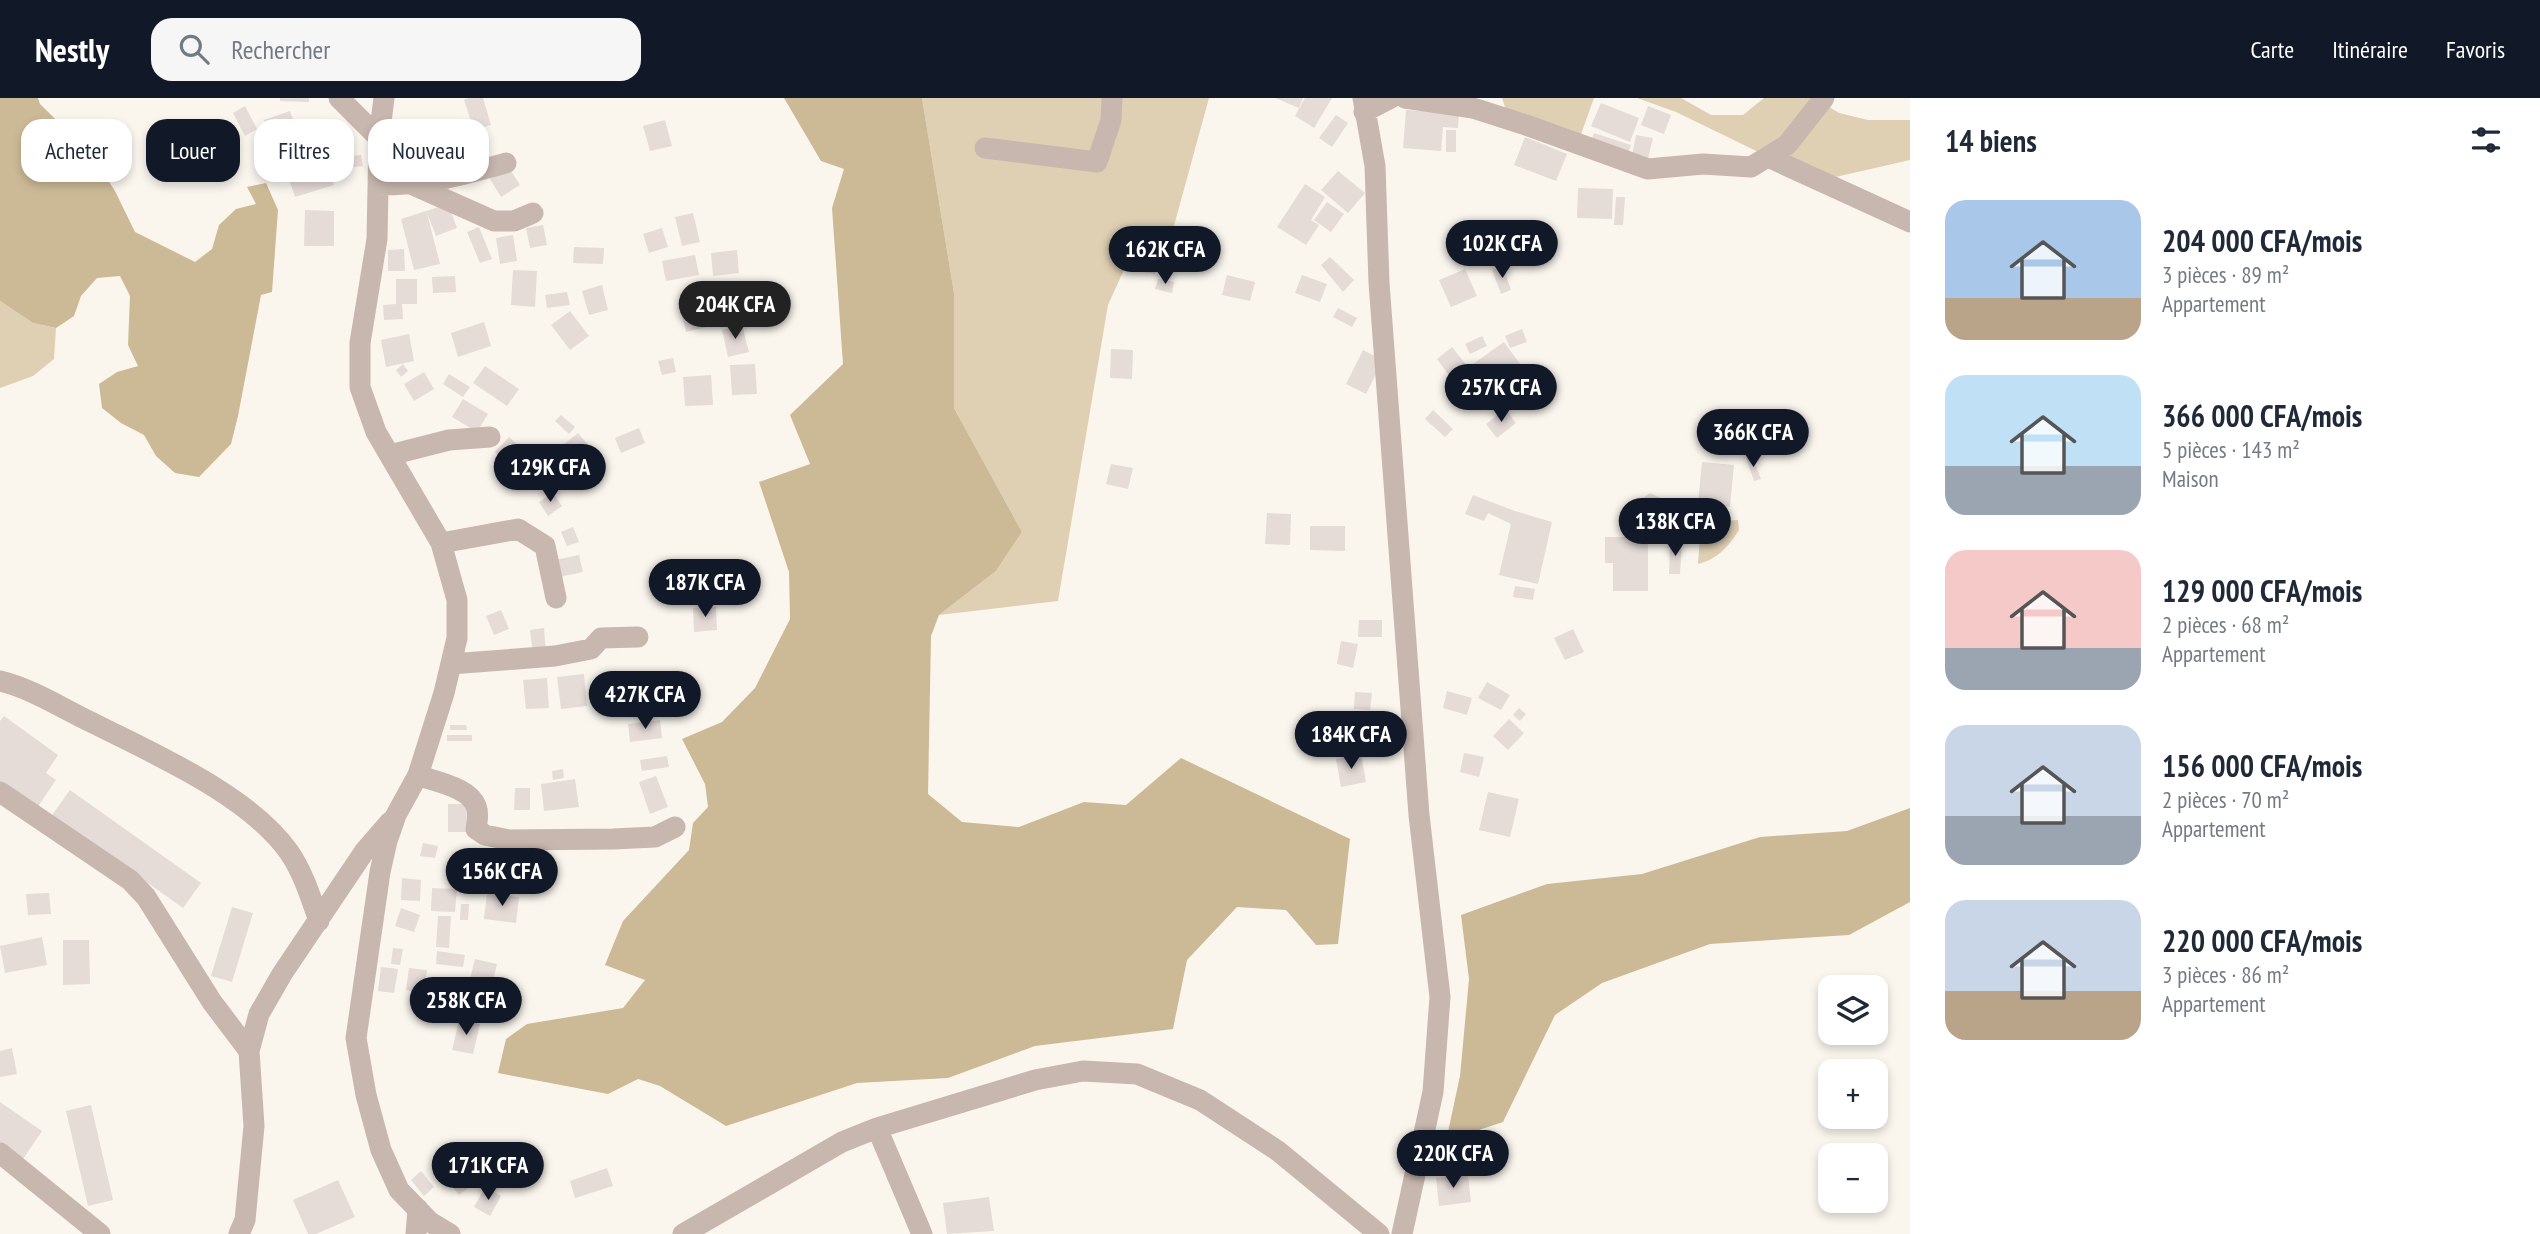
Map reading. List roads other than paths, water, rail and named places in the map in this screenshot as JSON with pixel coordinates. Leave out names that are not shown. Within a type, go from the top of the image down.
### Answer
[{"type":"street","points":[[339,98],[368,127]]},
{"type":"street","points":[[381,119],[384,98]]},
{"type":"street","points":[[985,148],[1097,162],[1111,120],[1112,98]]},
{"type":"street","points":[[1391,98],[1363,105],[1375,166],[1379,283],[1419,815],[1440,997],[1433,1092],[1402,1234]]},
{"type":"street","points":[[1405,98],[1473,108],[1648,169],[1703,164],[1751,167],[1787,145],[1824,98]]},
{"type":"street","points":[[1768,157],[1910,222]]},
{"type":"street","points":[[378,185],[413,185],[443,180],[506,163]]},
{"type":"street","points":[[239,1234],[245,1220],[254,1126],[249,1051],[259,1014],[282,974],[364,852],[396,815],[418,775],[457,638],[457,600],[441,543],[376,432],[360,387],[360,343],[377,239],[378,182]]},
{"type":"street","points":[[413,185],[494,221],[514,221],[533,213]]},
{"type":"street","points":[[390,455],[449,440],[490,436]]},
{"type":"street","points":[[441,543],[518,529],[545,546],[556,598]]},
{"type":"street","points":[[451,664],[555,656],[591,649],[601,638],[638,636]]},
{"type":"street","points":[[2,683],[47,700],[138,745],[230,799],[268,828],[289,852],[304,879],[319,921]]},
{"type":"street","points":[[418,775],[471,797],[477,808],[476,829],[485,835],[509,840],[656,837],[675,827]]},
{"type":"street","points":[[0,792],[130,880],[146,897],[212,1003],[249,1051]]},
{"type":"street","points":[[396,815],[380,872],[356,1038],[366,1095],[381,1150],[399,1190],[430,1222],[450,1234]]},
{"type":"street","points":[[683,1234],[842,1142],[877,1128],[1035,1080],[1083,1071],[1137,1074],[1200,1100],[1278,1151],[1379,1234]]},
{"type":"street","points":[[877,1128],[922,1234]]},
{"type":"street","points":[[0,1153],[100,1234]]},
{"type":"street","points":[[416,1234],[418,1209]]}]
